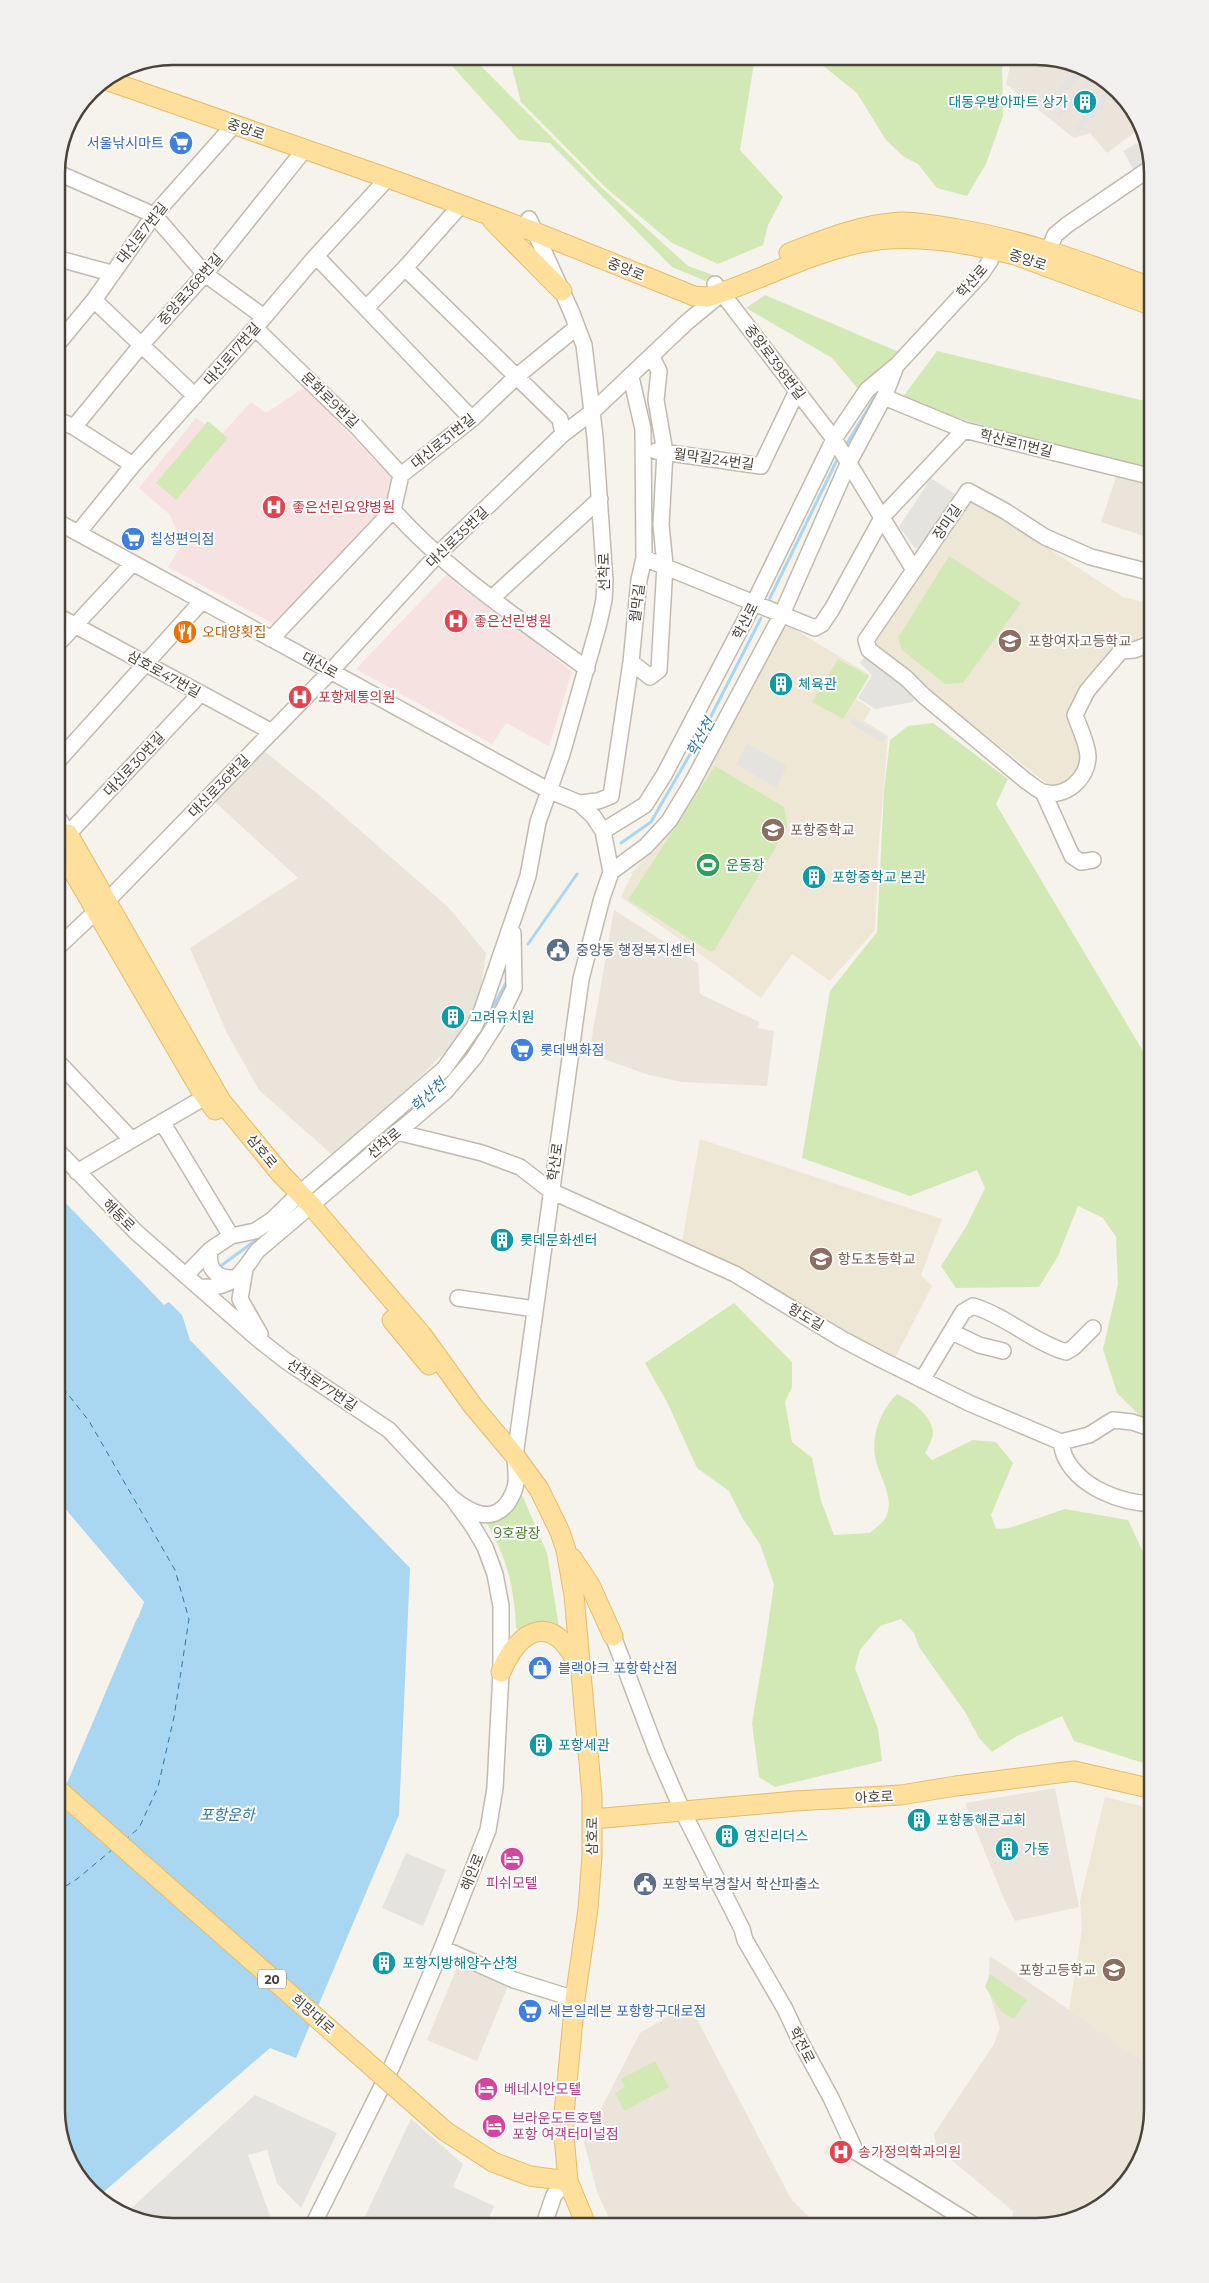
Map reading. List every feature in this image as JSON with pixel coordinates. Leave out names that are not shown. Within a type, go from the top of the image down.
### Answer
[{"type":"main road","name":"중앙로","points":[[125,76],[532,226],[686,286],[719,288],[791,252],[852,230],[901,222],[920,223],[995,243],[1049,250],[1144,285]]},
{"type":"main road","name":"중앙로","points":[[114,83],[388,178],[485,214],[532,226]]},
{"type":"main road","points":[[485,214],[524,250],[562,291]]},
{"type":"main road","name":"중앙로","points":[[995,243],[1040,264],[1144,303]]},
{"type":"main road","name":"삼호로","points":[[65,843],[205,1097],[422,1336],[473,1406],[515,1456],[543,1498],[560,1532],[566,1550],[574,1595],[593,1819],[588,1910],[575,1999],[563,2124],[568,2181],[583,2218]]},
{"type":"main road","name":"삼호로","points":[[65,860],[101,906],[221,1101],[281,1174],[301,1202]]},
{"type":"main road","points":[[566,1550],[590,1585],[613,1636]]},
{"type":"main road","points":[[581,1671],[586,1641],[592,1630],[602,1627],[607,1629],[613,1636]]},
{"type":"main road","points":[[501,1672],[508,1653],[517,1643],[525,1636],[541,1631],[549,1632],[563,1642],[574,1656],[581,1671]]},
{"type":"main road","name":"아호로","points":[[593,1819],[795,1801],[901,1795],[1074,1771],[1144,1787]]},
{"type":"main road","name":"희망대로","points":[[65,1796],[445,2131],[493,2162],[530,2176],[568,2181]]},
{"type":"street","name":"대신로7번길","points":[[65,335],[94,300],[111,273],[154,215],[234,125]]},
{"type":"street","name":"중앙로368번길","points":[[74,427],[142,344],[205,274],[305,149]]},
{"type":"street","points":[[1049,250],[1055,236],[1067,225],[1144,172]]},
{"type":"street","name":"문화로9번길","points":[[65,176],[154,215],[205,274],[260,323],[401,475]]},
{"type":"street","name":"대신로17번길","points":[[78,533],[133,465],[260,323],[316,256],[388,178]]},
{"type":"street","points":[[366,308],[405,268],[461,205]]},
{"type":"street","name":"선착로","points":[[240,1274],[301,1202],[444,1069],[474,1027],[513,924],[528,876],[538,822],[562,754],[587,669],[604,600],[600,499],[584,345],[532,226]]},
{"type":"street","name":"학산로","points":[[602,831],[645,805],[664,775],[754,603],[834,440],[867,390],[897,365],[981,274],[995,243]]},
{"type":"street","points":[[316,256],[472,419]]},
{"type":"street","points":[[65,260],[111,273]]},
{"type":"street","points":[[405,268],[560,419],[563,434]]},
{"type":"street","name":"대신로35번길","points":[[331,671],[438,554],[563,434],[592,412],[631,377],[719,288]]},
{"type":"street","name":"중앙로398번길","points":[[719,288],[834,440]]},
{"type":"street","points":[[94,300],[196,396]]},
{"type":"street","name":"대신로31번길","points":[[393,510],[401,475],[472,419],[516,377],[577,327]]},
{"type":"street","points":[[631,662],[650,677],[658,670],[664,565],[661,525],[665,452],[656,400],[659,370],[652,357]]},
{"type":"street","name":"학산로","points":[[453,1499],[468,1511],[479,1515],[494,1514],[509,1501],[516,1484],[515,1456],[581,979],[602,898],[611,872],[646,846],[669,821],[726,722],[782,614],[848,464],[884,397],[897,365]]},
{"type":"street","name":"월막길","points":[[579,803],[598,801],[611,796],[631,662],[639,580],[644,558],[643,429],[631,377]]},
{"type":"street","name":"월막길24번길","points":[[644,450],[761,466],[797,391]]},
{"type":"street","name":"학산로11번길","points":[[884,397],[964,430],[1144,475]]},
{"type":"street","points":[[65,423],[133,465]]},
{"type":"street","points":[[644,558],[815,628],[822,624],[832,608],[883,516],[964,430]]},
{"type":"street","points":[[834,440],[883,516],[914,570],[866,640],[869,650],[906,678],[924,696],[1026,781],[1043,792],[1072,856],[1081,862],[1093,860]]},
{"type":"street","name":"장미길","points":[[914,570],[968,491],[1004,511],[1045,538],[1091,557],[1144,571]]},
{"type":"street","points":[[492,598],[600,499]]},
{"type":"street","points":[[271,639],[393,510],[413,533],[438,554],[492,598],[587,669]]},
{"type":"street","name":"대신로","points":[[65,526],[548,790],[579,803],[593,816],[602,831]]},
{"type":"street","points":[[65,637],[133,563]]},
{"type":"street","points":[[65,753],[202,601]]},
{"type":"street","name":"삼호로47번길","points":[[65,620],[272,732]]},
{"type":"street","points":[[1043,792],[1057,792],[1074,786],[1081,779],[1086,769],[1088,755],[1075,714],[1087,691],[1120,651],[1134,650],[1144,646]]},
{"type":"street","name":"대신로36번길","points":[[65,940],[331,671]]},
{"type":"street","name":"대신로30번길","points":[[65,835],[200,694]]},
{"type":"street","points":[[602,831],[611,872]]},
{"type":"street","name":"선착로","points":[[186,1275],[210,1250],[232,1236],[255,1231],[301,1202],[397,1132],[445,1092],[474,1058],[499,1019],[514,988],[513,924]]},
{"type":"street","points":[[65,1069],[132,1140]]},
{"type":"street","points":[[76,1172],[205,1097]]},
{"type":"street","points":[[162,1122],[232,1236]]},
{"type":"street","name":"항도길","points":[[397,1132],[482,1152],[520,1167],[552,1190],[735,1274],[842,1339],[922,1380],[969,1403],[1061,1442]]},
{"type":"street","name":"해동로","points":[[65,1160],[136,1232],[186,1275]]},
{"type":"street","points":[[210,1250],[209,1260],[216,1274],[221,1278],[240,1274]]},
{"type":"street","points":[[200,1287],[222,1287],[240,1274]]},
{"type":"street","points":[[240,1274],[240,1299],[269,1348]]},
{"type":"street","name":"선착로77번길","points":[[186,1275],[269,1348],[389,1430],[453,1499]]},
{"type":"street","points":[[458,1298],[535,1310]]},
{"type":"street","points":[[922,1380],[963,1312],[974,1306],[1051,1347],[1066,1352],[1074,1348],[1093,1328]]},
{"type":"street","points":[[952,1332],[979,1345],[1003,1351]]},
{"type":"street","points":[[1144,1426],[1132,1422],[1112,1420],[1089,1435],[1061,1442],[1065,1457],[1080,1476],[1110,1496],[1144,1502]]},
{"type":"street","name":"해안로","points":[[316,2218],[392,2066],[442,1948],[482,1848],[490,1822],[495,1788],[501,1672],[501,1606],[495,1574],[479,1535],[453,1499]]},
{"type":"street","name":"학전로","points":[[613,1636],[656,1750],[684,1812],[745,1940],[785,2009],[831,2098],[856,2152],[962,2218]]},
{"type":"street","points":[[442,1948],[514,1980],[575,1999]]},
{"type":"street","points":[[546,2218],[554,2194],[568,2181]]},
{"type":"shaded area","points":[[1010,65],[1043,65],[1077,73],[1102,87],[1122,107],[1136,131],[1107,153],[1090,133],[1074,138],[1006,84]]},
{"type":"shaded area","points":[[1073,72],[1081,75],[1051,109],[1046,104]]},
{"type":"shaded area","points":[[1088,78],[1093,81],[1061,118],[1056,115]]},
{"type":"shaded area","points":[[1107,92],[1112,97],[1079,133],[1074,128]]},
{"type":"shaded area","points":[[1137,143],[1142,151],[1143,165],[1134,170],[1123,151]]},
{"type":"shaded area","name":"좋은선린요양병원","points":[[305,387],[395,482],[394,498],[382,517],[274,624],[168,567],[182,544],[170,515],[139,488],[196,418],[221,435],[251,402],[266,413]]},
{"type":"shaded area","points":[[1116,477],[1144,485],[1144,536],[1101,522]]},
{"type":"shaded area","points":[[931,478],[956,495],[920,548],[915,548],[899,527]]},
{"type":"shaded area","name":"포항여자고등학교","points":[[969,497],[1123,597],[1144,602],[1144,642],[1127,651],[1077,722],[1085,759],[1068,789],[1051,787],[871,644]]},
{"type":"shaded area","name":"좋은선린병원","points":[[449,572],[572,672],[549,746],[506,723],[492,744],[356,669]]},
{"type":"shaded area","name":"포항중학교","points":[[786,624],[870,675],[856,699],[871,709],[864,721],[888,736],[878,854],[875,930],[830,981],[792,954],[761,998],[621,897],[633,872],[685,806]]},
{"type":"shaded area","points":[[868,651],[917,696],[912,702],[875,709],[858,698],[872,675],[860,663]]},
{"type":"shaded area","points":[[853,718],[886,737],[883,743],[850,723]]},
{"type":"shaded area","points":[[747,743],[787,766],[776,788],[736,764]]},
{"type":"shaded area","points":[[264,751],[324,799],[449,908],[486,953],[477,1016],[447,1050],[337,1159],[259,1090],[226,1031],[190,948],[298,878],[214,801]]},
{"type":"shaded area","points":[[614,910],[698,963],[700,994],[759,1022],[757,1028],[774,1031],[767,1086],[682,1082],[649,1075],[589,1054]]},
{"type":"shaded area","name":"항도초등학교","points":[[700,1139],[942,1219],[921,1275],[932,1286],[895,1358],[802,1311],[682,1242]]},
{"type":"shaded area","points":[[1055,1788],[1079,1907],[1015,1921],[1004,1899],[965,1803]]},
{"type":"shaded area","name":"포항고등학교","points":[[1105,1797],[1144,1807],[1144,2061],[1069,2010],[1082,1930],[1080,1901]]},
{"type":"shaded area","points":[[406,1853],[446,1870],[423,1926],[382,1908]]},
{"type":"shaded area","points":[[990,1956],[1144,2061],[1143,2124],[1133,2158],[1126,2170],[1102,2196],[1077,2210],[1050,2217],[1012,2218],[1013,2211],[937,2148],[934,2134],[994,2044],[1000,2028],[988,1989]]},
{"type":"shaded area","points":[[458,1965],[508,1986],[477,2061],[427,2040]]},
{"type":"shaded area","points":[[689,2004],[791,2199],[810,2218],[609,2218],[597,2192],[584,2142],[640,2033]]},
{"type":"shaded area","points":[[255,2095],[337,2133],[301,2208],[277,2183],[267,2150],[248,2155],[271,2218],[166,2218],[130,2209]]},
{"type":"shaded area","points":[[411,2119],[463,2164],[453,2187],[494,2206],[489,2218],[364,2218]]},
{"type":"shaded area","points":[[846,2143],[854,2157],[849,2167],[824,2153],[828,2146]]},
{"type":"green space","points":[[451,65],[480,65],[601,187],[688,266],[719,277],[708,282],[672,267],[550,143],[519,140]]},
{"type":"green space","points":[[511,65],[754,65],[740,150],[783,197],[768,225],[763,245],[718,264],[672,243],[605,187],[521,102]]},
{"type":"green space","points":[[822,65],[1002,65],[1003,116],[986,164],[967,196],[937,188],[918,164],[904,157],[886,140],[857,93]]},
{"type":"green space","points":[[765,295],[899,352],[863,395],[832,358],[746,308]]},
{"type":"green space","points":[[937,351],[1144,401],[1144,472],[900,401]]},
{"type":"green space","points":[[208,421],[228,438],[176,500],[156,483]]},
{"type":"green space","points":[[949,556],[1021,603],[963,683],[945,684],[902,650],[898,638]]},
{"type":"green space","points":[[838,659],[869,676],[843,719],[812,702]]},
{"type":"green space","points":[[933,723],[1008,779],[996,804],[1144,1053],[1144,1419],[1117,1393],[1103,1349],[1118,1284],[1116,1237],[1103,1218],[1078,1206],[1058,1256],[1039,1287],[956,1288],[941,1266],[966,1227],[985,1188],[977,1170],[910,1196],[802,1158],[830,991],[877,932],[884,790],[890,740],[908,726]]},
{"type":"green space","name":"운동장","points":[[715,766],[784,807],[787,823],[786,830],[714,951],[709,951],[628,900]]},
{"type":"green space","points":[[734,1303],[792,1362],[792,1387],[785,1402],[792,1442],[812,1458],[821,1501],[834,1535],[870,1533],[886,1517],[889,1503],[888,1495],[876,1461],[874,1443],[881,1416],[897,1394],[915,1405],[929,1421],[933,1434],[925,1453],[932,1460],[973,1440],[996,1442],[1013,1463],[991,1515],[996,1529],[1009,1528],[1065,1509],[1128,1520],[1144,1554],[1144,1763],[1074,1741],[1062,1716],[1017,1736],[992,1752],[979,1738],[965,1712],[919,1647],[914,1633],[901,1619],[880,1626],[860,1650],[855,1668],[878,1729],[882,1761],[775,1787],[759,1777],[752,1723],[774,1584],[760,1544],[743,1519],[729,1491],[697,1468],[668,1404],[645,1363]]},
{"type":"green space","name":"9호광장","points":[[520,1490],[547,1553],[559,1627],[522,1633],[516,1628],[511,1585],[504,1560],[486,1522]]},
{"type":"green space","points":[[990,1974],[1027,2000],[1014,2019],[1001,2011],[985,1987]]},
{"type":"green space","points":[[655,2061],[669,2087],[624,2111],[615,2093],[625,2087],[621,2079]]},
{"type":"water","name":"포항운하","points":[[65,1202],[164,1305],[169,1302],[182,1315],[190,1340],[410,1568],[399,1815],[296,2058],[270,2048],[103,2192],[79,2164],[73,2151],[66,2124],[65,1788],[144,1602],[65,1509]]},
{"type":"pier","points":[[65,1509],[144,1602],[138,1618],[136,1618],[141,1603],[65,1513]]},
{"type":"waterway","points":[[846,445],[880,389]]},
{"type":"waterway","name":"학산천","points":[[770,598],[837,460]]},
{"type":"waterway","name":"학산천","points":[[621,843],[651,822],[704,730],[761,618]]},
{"type":"waterway","name":"학산천","points":[[528,944],[577,874]]},
{"type":"waterway","name":"학산천","points":[[429,1096],[463,1056],[482,1027],[507,981]]},
{"type":"waterway","name":"학산천","points":[[341,1170],[421,1103]]},
{"type":"waterway","name":"학산천","points":[[222,1265],[271,1229]]},
{"type":"ferry route","points":[[65,1390],[89,1421],[175,1570],[189,1619],[174,1717],[158,1787],[139,1828],[126,1839]]},
{"type":"ferry route","points":[[65,1886],[77,1879],[113,1849]]},
{"type":"place","name":"대동우방아파트 상가","points":[[1085,102]]},
{"type":"place","name":"서울낚시마트","points":[[181,143]]},
{"type":"place","name":"좋은선린요양병원","points":[[274,507]]},
{"type":"place","name":"칠성편의점","points":[[133,539]]},
{"type":"place","name":"좋은선린병원","points":[[456,621]]},
{"type":"place","name":"오대양횟집","points":[[185,632]]},
{"type":"place","name":"포항여자고등학교","points":[[1010,641]]},
{"type":"place","name":"체육관","points":[[781,684]]},
{"type":"place","name":"포항제통의원","points":[[300,697]]},
{"type":"place","name":"포항중학교","points":[[773,830]]},
{"type":"place","name":"운동장","points":[[708,865]]},
{"type":"place","name":"포항중학교 본관","points":[[814,877]]},
{"type":"place","name":"중앙동 행정복지센터","points":[[558,950]]},
{"type":"place","name":"고려유치원","points":[[453,1017]]},
{"type":"place","name":"롯데백화점","points":[[522,1050]]},
{"type":"place","name":"롯데문화센터","points":[[502,1240]]},
{"type":"place","name":"항도초등학교","points":[[821,1259]]},
{"type":"place","name":"블랙야크 포항학산점","points":[[540,1668]]},
{"type":"place","name":"포항세관","points":[[541,1745]]},
{"type":"place","name":"포항동해큰교회","points":[[919,1820]]},
{"type":"place","name":"영진리더스","points":[[727,1836]]},
{"type":"place","name":"가동","points":[[1007,1849]]},
{"type":"place","name":"피쉬모텔","points":[[512,1859]]},
{"type":"place","name":"포항북부경찰서 학산파출소","points":[[645,1884]]},
{"type":"place","name":"포항지방해양수산청","points":[[384,1963]]},
{"type":"place","name":"포항고등학교","points":[[1114,1970]]},
{"type":"place","name":"세븐일레븐 포항항구대로점","points":[[530,2011]]},
{"type":"place","name":"베네시안모텔","points":[[486,2089]]},
{"type":"place","name":"브라운도트호텔 포항 여객터미널점","points":[[494,2126]]},
{"type":"place","name":"송가정의학과의원","points":[[841,2152]]}]
